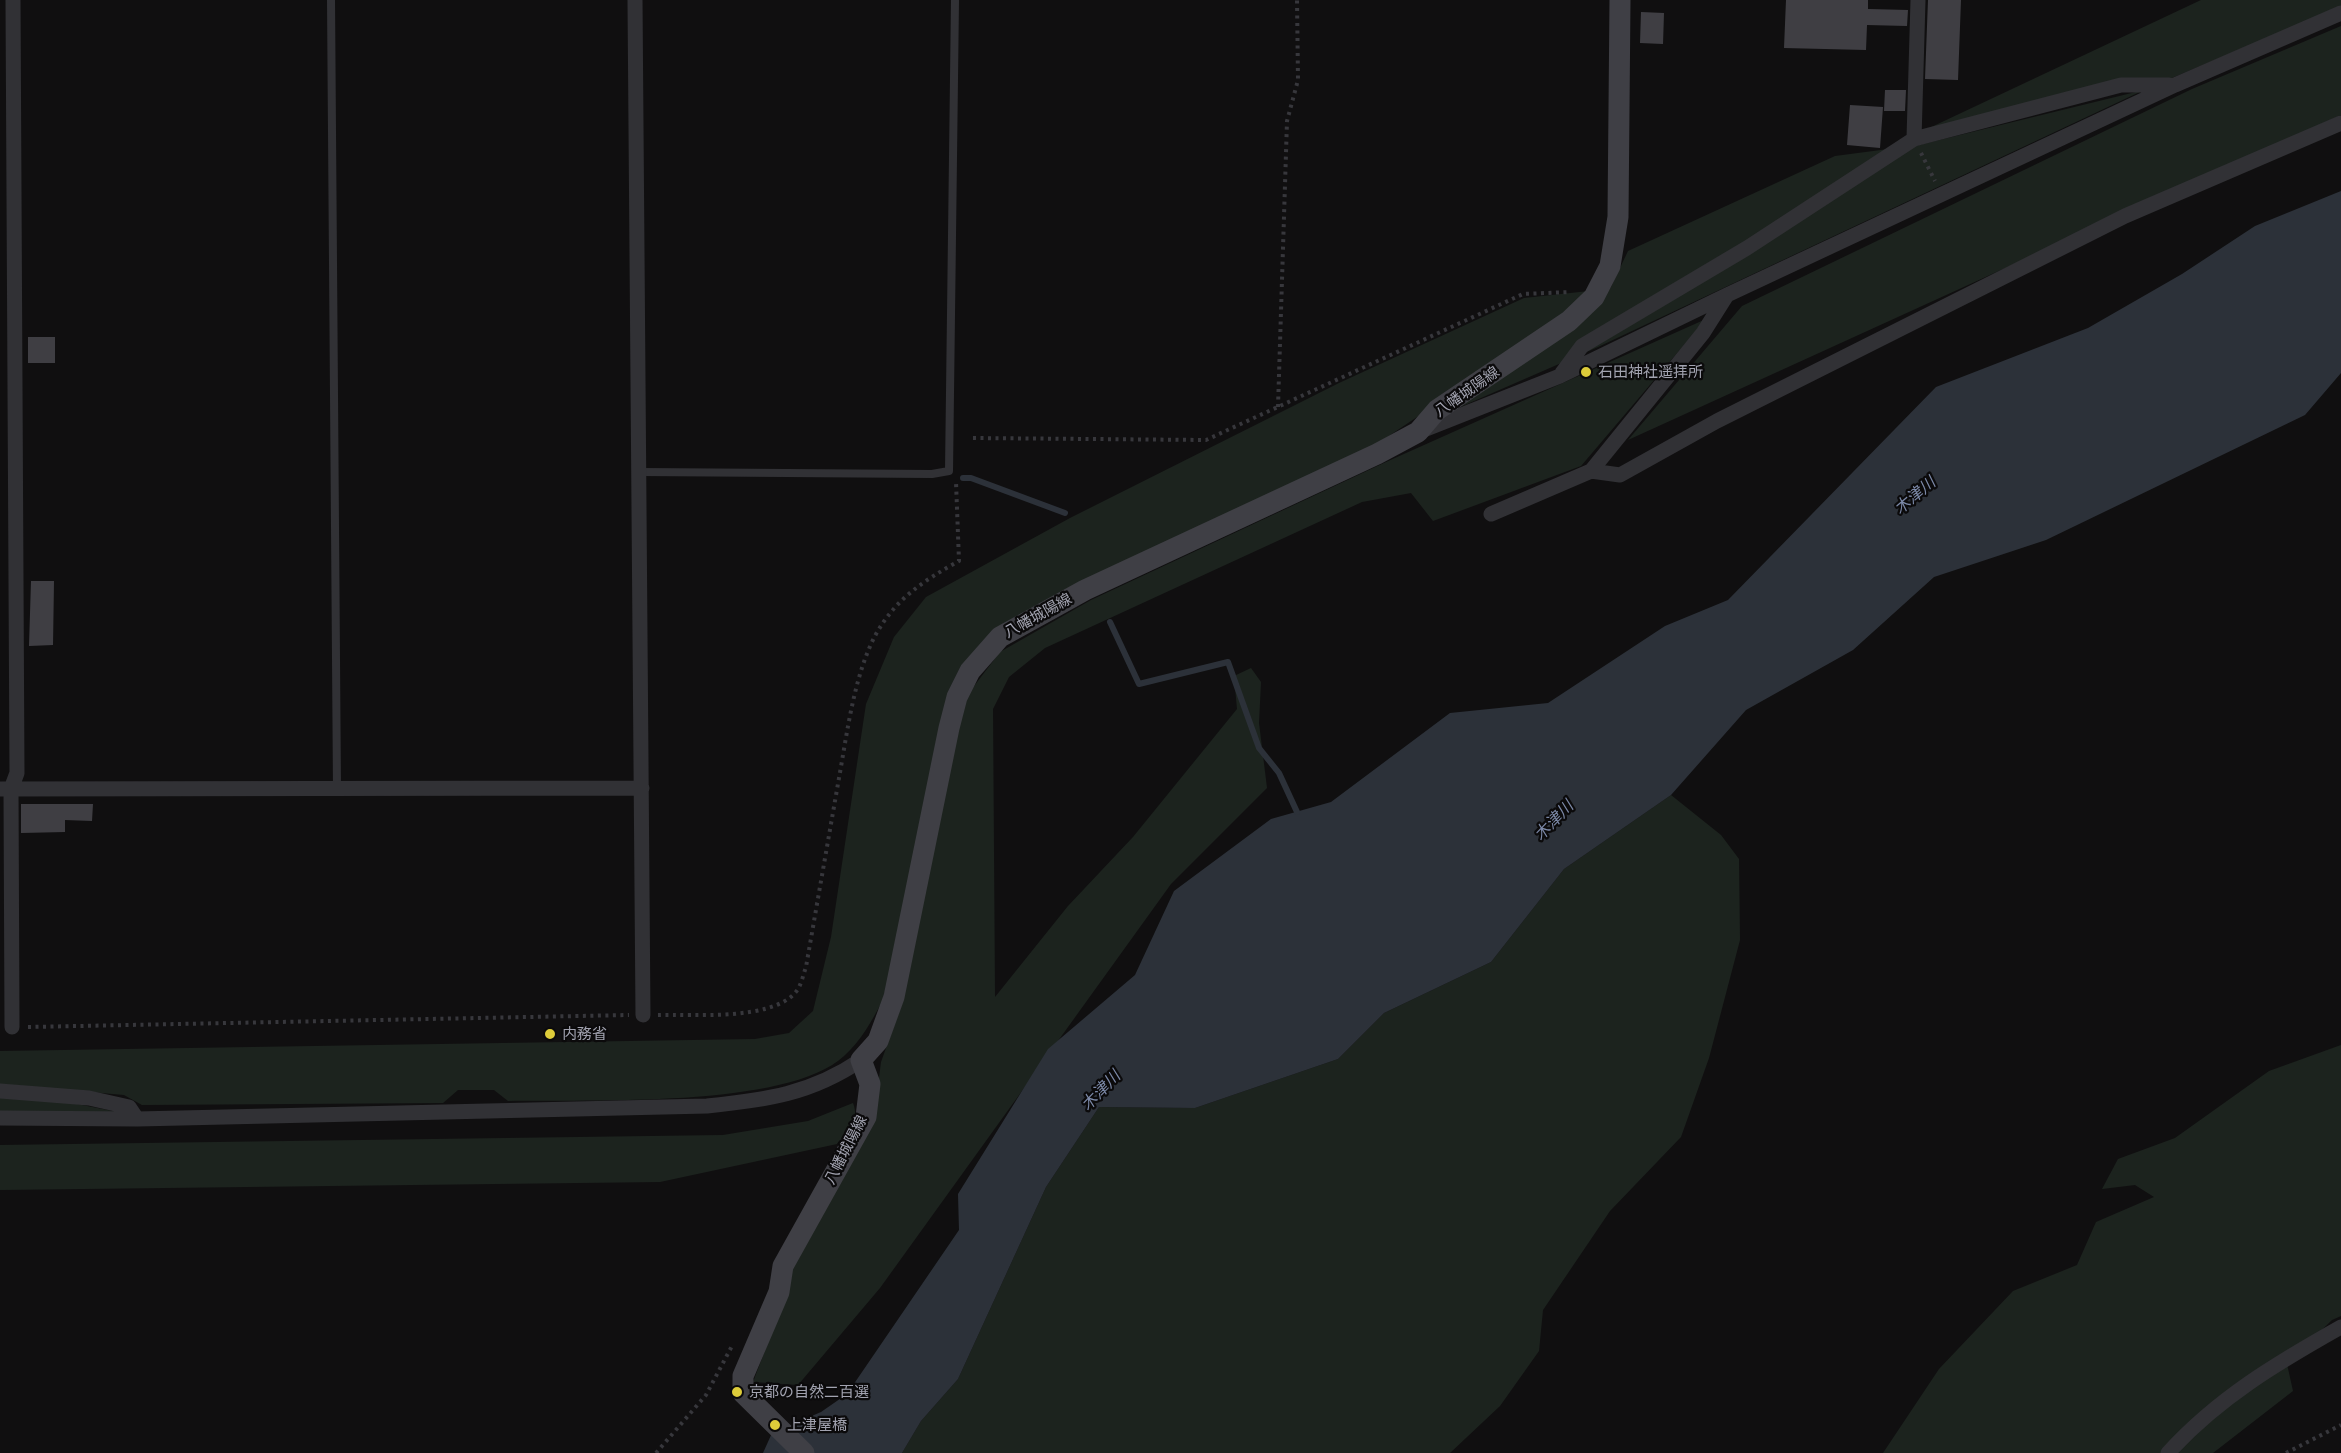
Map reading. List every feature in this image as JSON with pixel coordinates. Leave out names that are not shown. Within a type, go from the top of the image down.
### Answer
[{"type":"main road","name":"八幡城陽線","points":[[804,1453],[743,1393],[743,1376],[779,1292],[783,1266],[866,1117],[870,1084],[861,1060],[878,1041],[894,997],[949,728],[957,697],[970,671],[1000,637],[1085,590],[1377,454],[1418,432],[1437,410],[1569,321],[1594,297],[1610,266],[1618,217],[1620,0]]},
{"type":"street","points":[[12,1028],[5,789],[17,773],[13,0]]},
{"type":"street","points":[[635,0],[643,1015]]},
{"type":"street","points":[[1914,139],[1918,0]]},
{"type":"street","points":[[1418,432],[1560,376],[2175,85],[2341,13]]},
{"type":"street","points":[[1560,376],[1582,346],[1747,248],[1914,139],[2121,85],[2175,85]]},
{"type":"street","points":[[1591,471],[1620,474],[1717,422],[2126,216],[2341,123]]},
{"type":"street","points":[[1491,514],[1591,471],[1703,333],[1727,295]]},
{"type":"street","points":[[5,789],[642,788]]},
{"type":"street","points":[[0,1118],[137,1119],[707,1106],[768,1100],[808,1089],[836,1077],[861,1060]]},
{"type":"street","points":[[0,1091],[88,1098],[129,1107],[137,1119]]},
{"type":"street","points":[[2168,1453],[2191,1428],[2267,1368],[2341,1327]]},
{"type":"lane","points":[[331,0],[337,789]]},
{"type":"lane","points":[[640,472],[932,474],[949,471],[955,0]]},
{"type":"path","points":[[1278,407],[1287,121],[1298,80],[1297,0]]},
{"type":"path","points":[[1914,139],[1942,195]]},
{"type":"path","points":[[973,438],[1206,440],[1523,294],[1562,294],[1600,285]]},
{"type":"path","points":[[12,1028],[744,1013],[779,1005],[796,993],[806,968],[849,723],[875,637],[891,613],[917,585],[958,561],[957,484],[949,471]]},
{"type":"path","points":[[656,1453],[706,1395],[738,1335]]},
{"type":"path","points":[[2286,1453],[2341,1425]]},
{"type":"shaded area","points":[[2201,0],[2341,0],[2341,7],[2167,80],[1925,130]]},
{"type":"shaded area","points":[[2341,26],[2341,115],[1628,440],[1742,306],[2192,89]]},
{"type":"shaded area","points":[[2144,90],[1598,347],[1458,408],[1580,324],[1611,287],[1628,251],[1835,156],[1919,145]]},
{"type":"shaded area","points":[[1589,291],[1543,332],[1371,448],[1086,582],[958,678],[883,1000],[866,1030],[850,1050],[816,1073],[779,1085],[684,1098],[508,1101],[494,1090],[458,1090],[443,1103],[142,1105],[124,1095],[0,1084],[0,1051],[755,1039],[789,1033],[813,1011],[831,937],[866,704],[894,637],[926,597],[1070,518],[1339,383],[1524,298]]},
{"type":"shaded area","points":[[1706,319],[1581,466],[1433,521],[1411,493],[1362,502],[1045,648],[1009,677],[993,709],[995,997],[1068,906],[1133,837],[1237,709],[1234,676],[1251,668],[1261,682],[1259,723],[1267,788],[1171,884],[880,1288],[798,1385],[753,1382],[787,1293],[789,1265],[875,1110],[881,1062],[903,1001],[951,755],[968,694],[1000,652],[1091,600],[1386,462]]},
{"type":"shaded area","points":[[1671,795],[1721,835],[1739,859],[1740,940],[1709,1058],[1681,1137],[1610,1211],[1543,1310],[1539,1351],[1500,1406],[1450,1453],[902,1453],[921,1421],[958,1379],[1046,1187],[1099,1107],[1195,1108],[1338,1059],[1384,1013],[1491,962],[1564,869]]},
{"type":"shaded area","points":[[2341,1045],[2341,1316],[2332,1320],[2287,1364],[2293,1391],[2213,1453],[1883,1453],[1939,1369],[2013,1291],[2077,1265],[2096,1222],[2154,1197],[2135,1185],[2102,1189],[2118,1159],[2175,1138],[2269,1071]]},
{"type":"shaded area","points":[[0,1095],[46,1098],[118,1112],[0,1112]]},
{"type":"shaded area","points":[[853,1103],[854,1120],[837,1144],[660,1182],[0,1190],[0,1145],[723,1135],[808,1121]]},
{"type":"water","name":"木津川","points":[[2341,191],[2341,373],[2305,415],[2046,540],[1934,577],[1853,650],[1746,710],[1671,795],[1564,869],[1491,962],[1384,1013],[1338,1059],[1195,1108],[1099,1107],[1046,1187],[958,1379],[921,1421],[902,1453],[763,1453],[772,1433],[821,1412],[847,1394],[959,1230],[958,1194],[1048,1049],[1135,975],[1174,891],[1271,819],[1331,802],[1450,713],[1548,703],[1665,626],[1728,600],[1936,387],[2088,328],[2182,274],[2255,226]]},
{"type":"building","points":[[1786,0],[1868,0],[1868,9],[1908,10],[1907,26],[1867,25],[1866,50],[1784,48]]},
{"type":"building","points":[[1928,0],[1961,0],[1958,80],[1925,79]]},
{"type":"building","points":[[1641,12],[1664,13],[1663,44],[1640,43]]},
{"type":"building","points":[[1885,90],[1906,90],[1905,111],[1884,111]]},
{"type":"building","points":[[1850,105],[1883,107],[1880,148],[1847,145]]},
{"type":"building","points":[[28,337],[55,337],[55,363],[28,363]]},
{"type":"building","points":[[31,581],[54,581],[53,645],[29,646]]},
{"type":"building","points":[[21,804],[93,804],[92,821],[65,820],[65,832],[21,833]]},
{"type":"waterway","points":[[963,478],[971,478],[1065,513]]},
{"type":"waterway","points":[[1110,622],[1139,684],[1228,662],[1259,748],[1279,773],[1297,812]]},
{"type":"place","name":"石田神社遥拝所","points":[[1586,372]]},
{"type":"place","name":"内務省","points":[[550,1034]]},
{"type":"place","name":"京都の自然二百選","points":[[737,1392]]},
{"type":"place","name":"上津屋橋","points":[[775,1425]]}]
